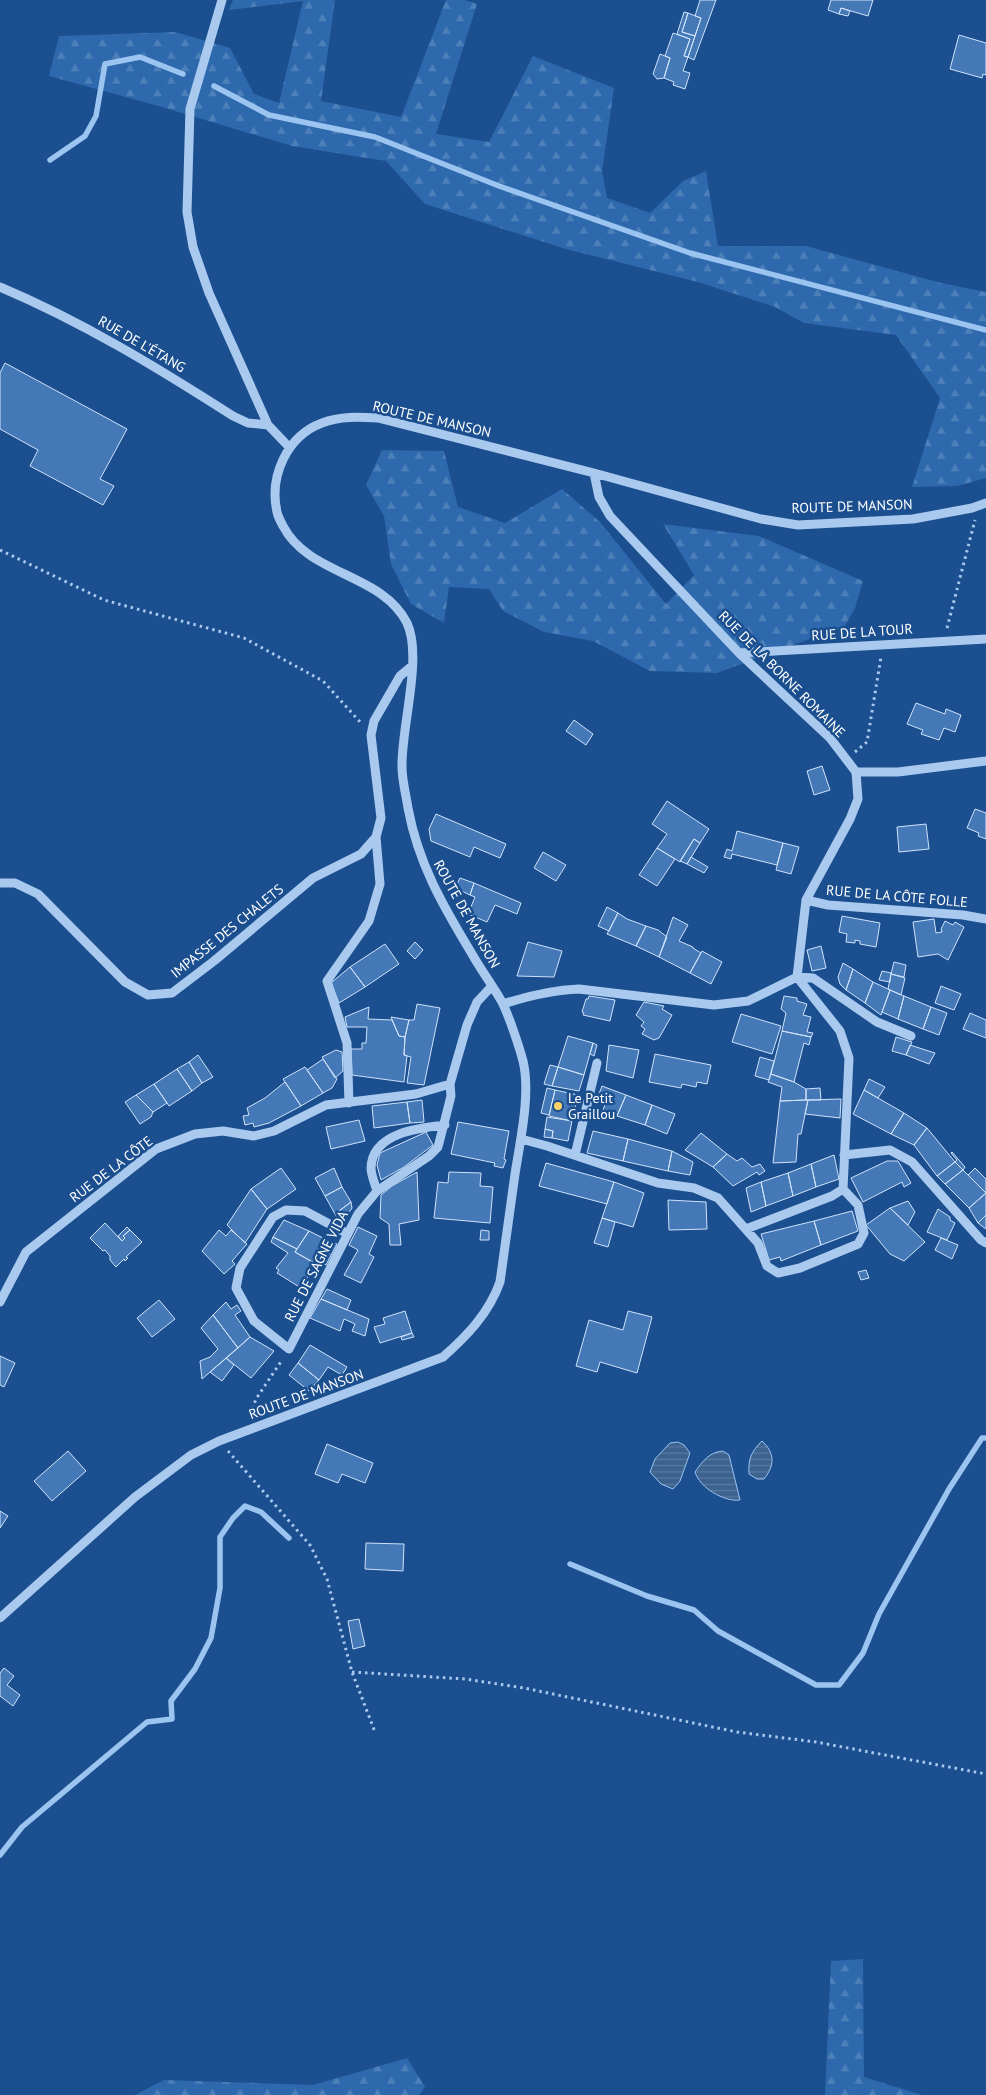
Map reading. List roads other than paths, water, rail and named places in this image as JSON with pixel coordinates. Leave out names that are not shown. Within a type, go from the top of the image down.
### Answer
[{"type":"street","points":[[222,0],[190,109],[187,212],[193,247],[209,293],[268,425],[290,448]]},
{"type":"street","name":"RUE DE L'ÉTANG","points":[[0,287],[43,306],[119,345],[233,416],[248,423],[268,425]]},
{"type":"street","name":"ROUTE DE MANSON","points":[[0,1618],[136,1497],[191,1455],[219,1441],[443,1357],[467,1335],[489,1307],[500,1282],[525,1105],[523,1061],[503,1004],[491,987],[433,887],[417,848],[408,809],[402,766],[412,666],[410,630],[400,610],[362,582],[318,562],[288,536],[277,513],[276,482],[280,465],[290,448],[306,430],[323,422],[346,417],[378,418],[594,473],[761,519],[798,525],[913,519],[982,504]]},
{"type":"street","name":"RUE DE LA BORNE ROMAINE","points":[[594,473],[599,497],[610,516],[739,653],[830,738],[856,772]]},
{"type":"street","name":"RUE DE LA TOUR","points":[[739,653],[986,639]]},
{"type":"street","points":[[349,1103],[347,1043],[327,981],[369,921],[380,884],[376,837],[382,818],[371,735],[374,721],[400,676],[412,666]]},
{"type":"street","points":[[746,1229],[832,1196],[843,1189],[846,1170],[844,1155],[849,1058],[840,1031],[797,978],[806,900],[850,819],[858,799],[856,772],[898,772],[986,761]]},
{"type":"street","name":"IMPASSE DES CHALETS","points":[[0,882],[15,883],[38,894],[125,982],[148,994],[172,993],[214,961],[313,878],[361,854],[376,837]]},
{"type":"street","name":"RUE DE LA CÔTE FOLLE","points":[[806,900],[828,905],[963,915],[986,919]]},
{"type":"street","points":[[503,1004],[535,994],[578,989],[714,1005],[748,1001],[797,978],[813,978],[877,1022],[910,1036]]},
{"type":"street","name":"RUE DE SAGNE VIDA","points":[[348,1234],[305,1211],[286,1210],[274,1217],[240,1268],[236,1288],[254,1321],[289,1349],[348,1234],[358,1214],[377,1191],[429,1156],[438,1146],[451,1096],[450,1084],[467,1024],[477,1002],[491,987]]},
{"type":"street","points":[[574,1155],[597,1063]]},
{"type":"street","name":"RUE DE LA CÔTE","points":[[0,1302],[26,1252],[156,1150],[195,1134],[223,1132],[254,1136],[274,1131],[326,1105],[416,1094],[450,1084]]},
{"type":"street","points":[[377,1191],[371,1170],[373,1158],[379,1146],[392,1137],[424,1127],[445,1125]]},
{"type":"street","points":[[520,1139],[574,1155],[658,1184],[694,1188],[718,1198],[758,1243],[767,1266],[778,1273],[800,1268],[858,1244],[864,1234],[858,1206],[843,1189]]},
{"type":"street","points":[[844,1155],[890,1150],[912,1162],[981,1240],[986,1243]]},
{"type":"waterway","points":[[50,160],[85,136],[96,116],[105,64],[140,57],[183,74]]},
{"type":"waterway","points":[[214,86],[269,115],[375,137],[499,186],[690,253],[986,330]]},
{"type":"waterway","points":[[570,1564],[647,1596],[694,1610],[718,1631],[816,1685],[839,1685],[863,1653],[879,1614],[949,1489],[982,1438],[986,1438]]},
{"type":"waterway","points":[[0,1855],[22,1827],[147,1722],[172,1719],[171,1701],[195,1669],[211,1638],[220,1588],[220,1537],[233,1518],[245,1506],[261,1512],[289,1538]]},
{"type":"place","name":"Le Petit Graillou","points":[[558,1106]]}]
